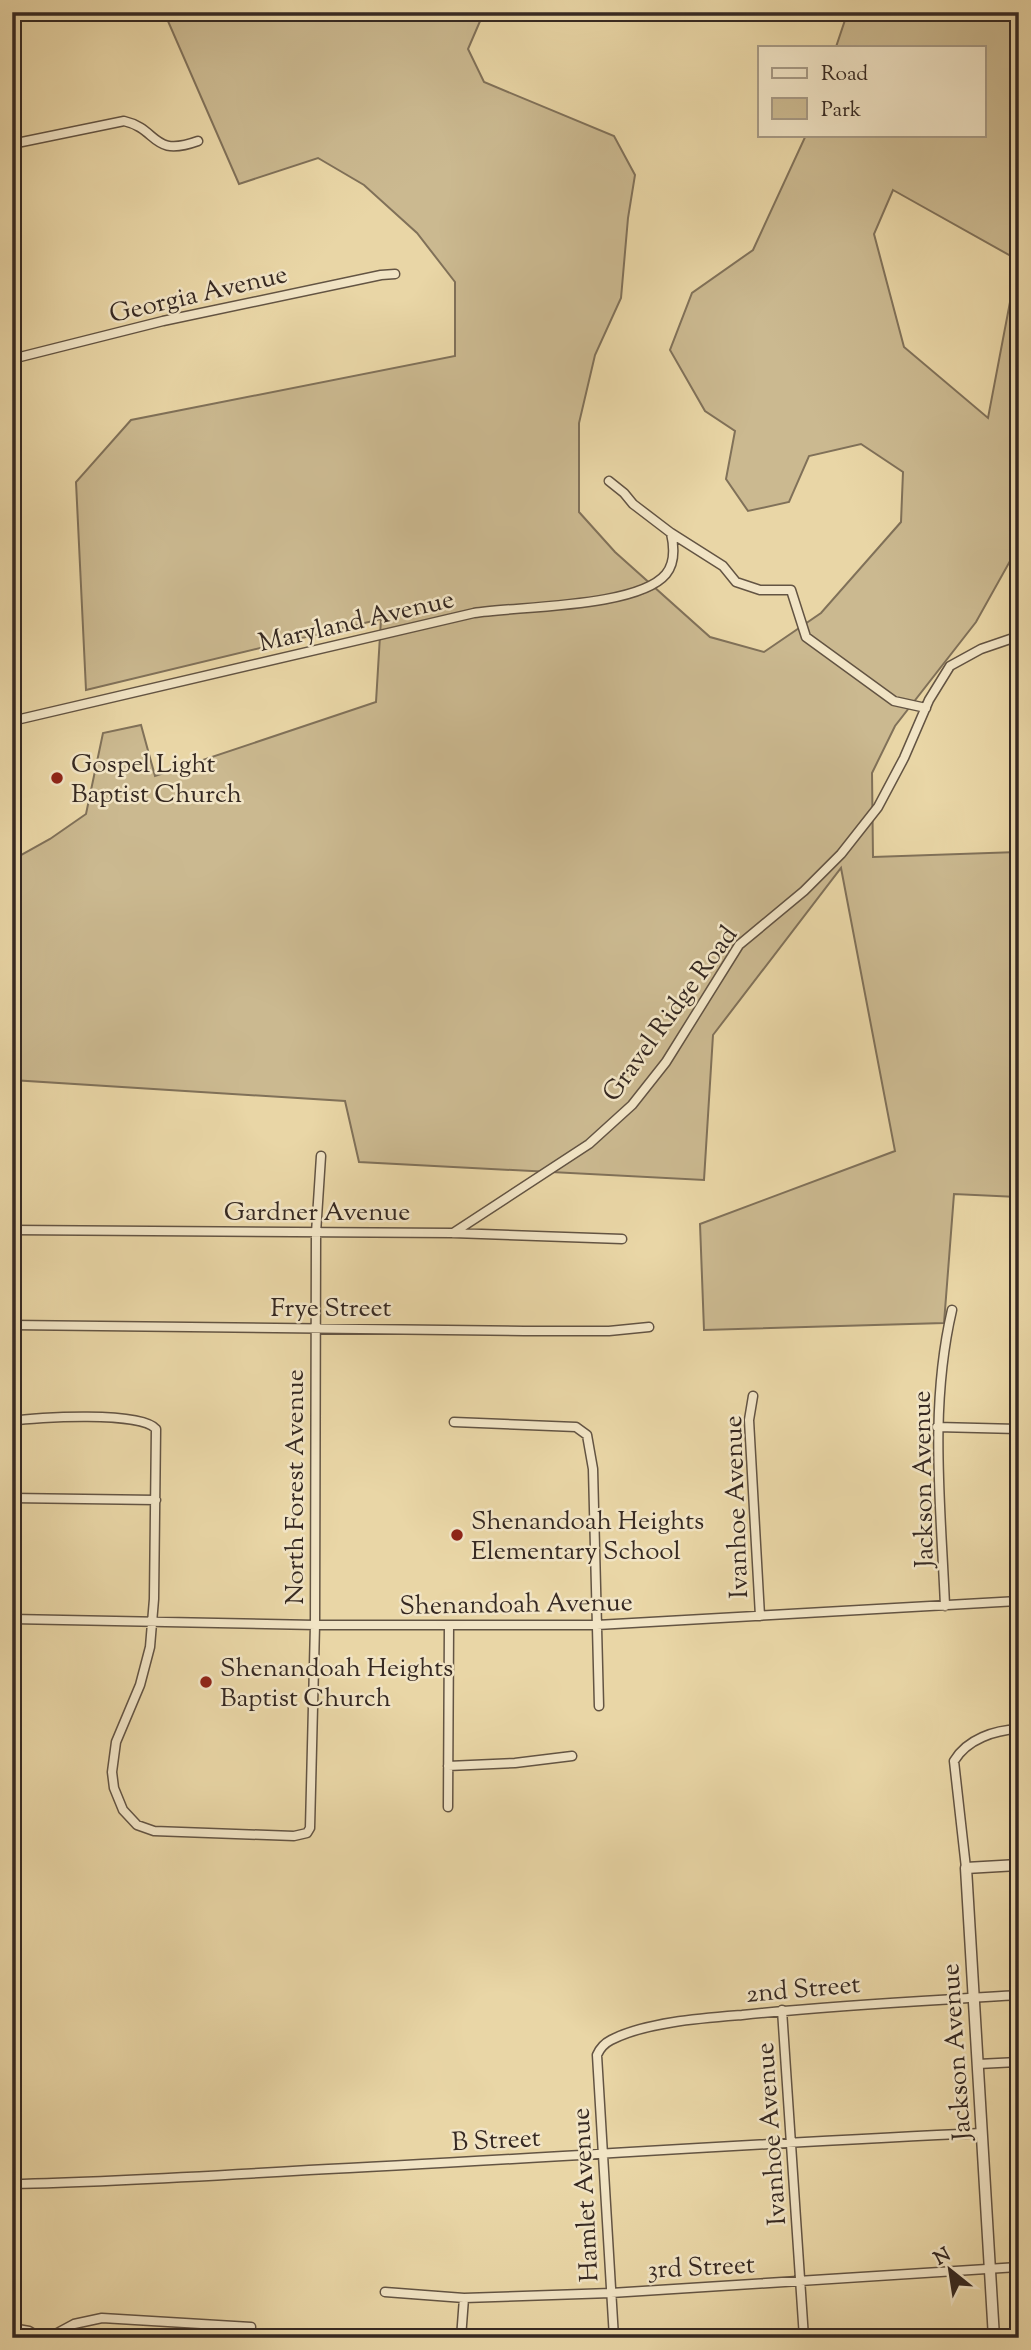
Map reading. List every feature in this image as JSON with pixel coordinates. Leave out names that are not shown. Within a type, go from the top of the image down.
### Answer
[{"type":"street","points":[[12,144],[124,121],[139,127],[163,145],[176,147],[198,141]]},
{"type":"street","name":"Georgia Avenue","points":[[12,359],[163,321],[395,274]]},
{"type":"street","points":[[609,481],[624,492],[632,504],[723,566],[736,582],[760,590],[791,590],[806,637],[894,701],[926,708]]},
{"type":"street","name":"Maryland Avenue","points":[[12,721],[474,613],[541,608],[631,593],[648,587],[666,574],[674,553],[671,533]]},
{"type":"street","name":"Gravel Ridge Road","points":[[453,1233],[552,1170],[609,1128],[645,1090],[681,1039],[739,945],[804,891],[841,853],[878,807],[926,708],[950,666],[981,649],[1019,636]]},
{"type":"street","name":"North Forest Avenue","points":[[153,1622],[147,1665],[116,1742],[113,1763],[114,1787],[118,1801],[129,1819],[145,1829],[294,1836],[309,1831],[315,1625],[316,1233],[321,1156]]},
{"type":"street","name":"Gardner Avenue","points":[[12,1230],[453,1233],[622,1239]]},
{"type":"street","name":"Jackson Avenue","points":[[945,1606],[937,1427],[945,1342],[952,1310]]},
{"type":"street","name":"Frye Street","points":[[12,1325],[524,1331],[609,1331],[649,1327]]},
{"type":"street","name":"Ivanhoe Avenue","points":[[753,1396],[749,1420],[760,1616]]},
{"type":"street","points":[[12,1421],[43,1416],[100,1417],[153,1424],[157,1434],[153,1622]]},
{"type":"street","points":[[454,1422],[576,1427],[587,1435],[593,1469],[599,1706]]},
{"type":"street","points":[[937,1427],[1019,1429]]},
{"type":"street","points":[[12,1498],[156,1500]]},
{"type":"street","name":"Shenandoah Avenue","points":[[12,1619],[315,1625],[597,1625],[1019,1601]]},
{"type":"street","points":[[448,1807],[449,1625]]},
{"type":"street","name":"Jackson Avenue","points":[[994,2338],[966,1868],[953,1765],[960,1751],[972,1742],[1003,1730],[1019,1729]]},
{"type":"street","points":[[448,1766],[515,1763],[572,1756]]},
{"type":"street","points":[[966,1868],[1019,1865]]},
{"type":"street","name":"2nd Street","points":[[599,2050],[615,2038],[659,2025],[782,2010],[1019,1995]]},
{"type":"street","name":"Ivanhoe Avenue","points":[[782,2010],[804,2338]]},
{"type":"street","name":"Hamlet Avenue","points":[[599,2050],[614,2338]]},
{"type":"street","points":[[978,2064],[1019,2062]]},
{"type":"street","name":"B Street","points":[[12,2184],[982,2133]]},
{"type":"street","name":"3rd Street","points":[[385,2292],[464,2298],[611,2293],[1019,2267]]},
{"type":"street","points":[[461,2338],[464,2298]]},
{"type":"street","points":[[48,2338],[74,2323],[102,2318],[251,2327]]},
{"type":"street","points":[[12,2328],[29,2331],[41,2338]]},
{"type":"green space","points":[[164,12],[484,12],[468,49],[484,82],[614,136],[635,175],[621,298],[595,355],[579,423],[579,512],[615,552],[710,637],[764,652],[821,613],[901,522],[903,472],[861,444],[809,456],[789,502],[748,511],[726,479],[735,431],[705,411],[670,350],[692,293],[753,250],[806,136],[986,136],[986,46],[836,46],[845,20],[841,12],[1019,12],[1019,545],[976,622],[895,726],[872,773],[873,857],[1019,852],[1019,1197],[954,1194],[944,1323],[704,1330],[700,1224],[895,1151],[841,868],[713,1035],[704,1180],[359,1162],[345,1101],[12,1080],[12,860],[50,839],[86,814],[103,733],[141,725],[155,776],[376,702],[381,619],[86,690],[76,482],[131,420],[455,356],[455,282],[417,233],[364,185],[318,158],[239,184]],"holes":[[[893,190],[1018,260],[988,418],[904,347],[874,234]]]},
{"type":"place","name":"Gospel Light Baptist Church","points":[[57,778]]},
{"type":"place","name":"Shenandoah Heights Elementary School","points":[[457,1535]]},
{"type":"place","name":"Shenandoah Heights Baptist Church","points":[[206,1682]]}]
